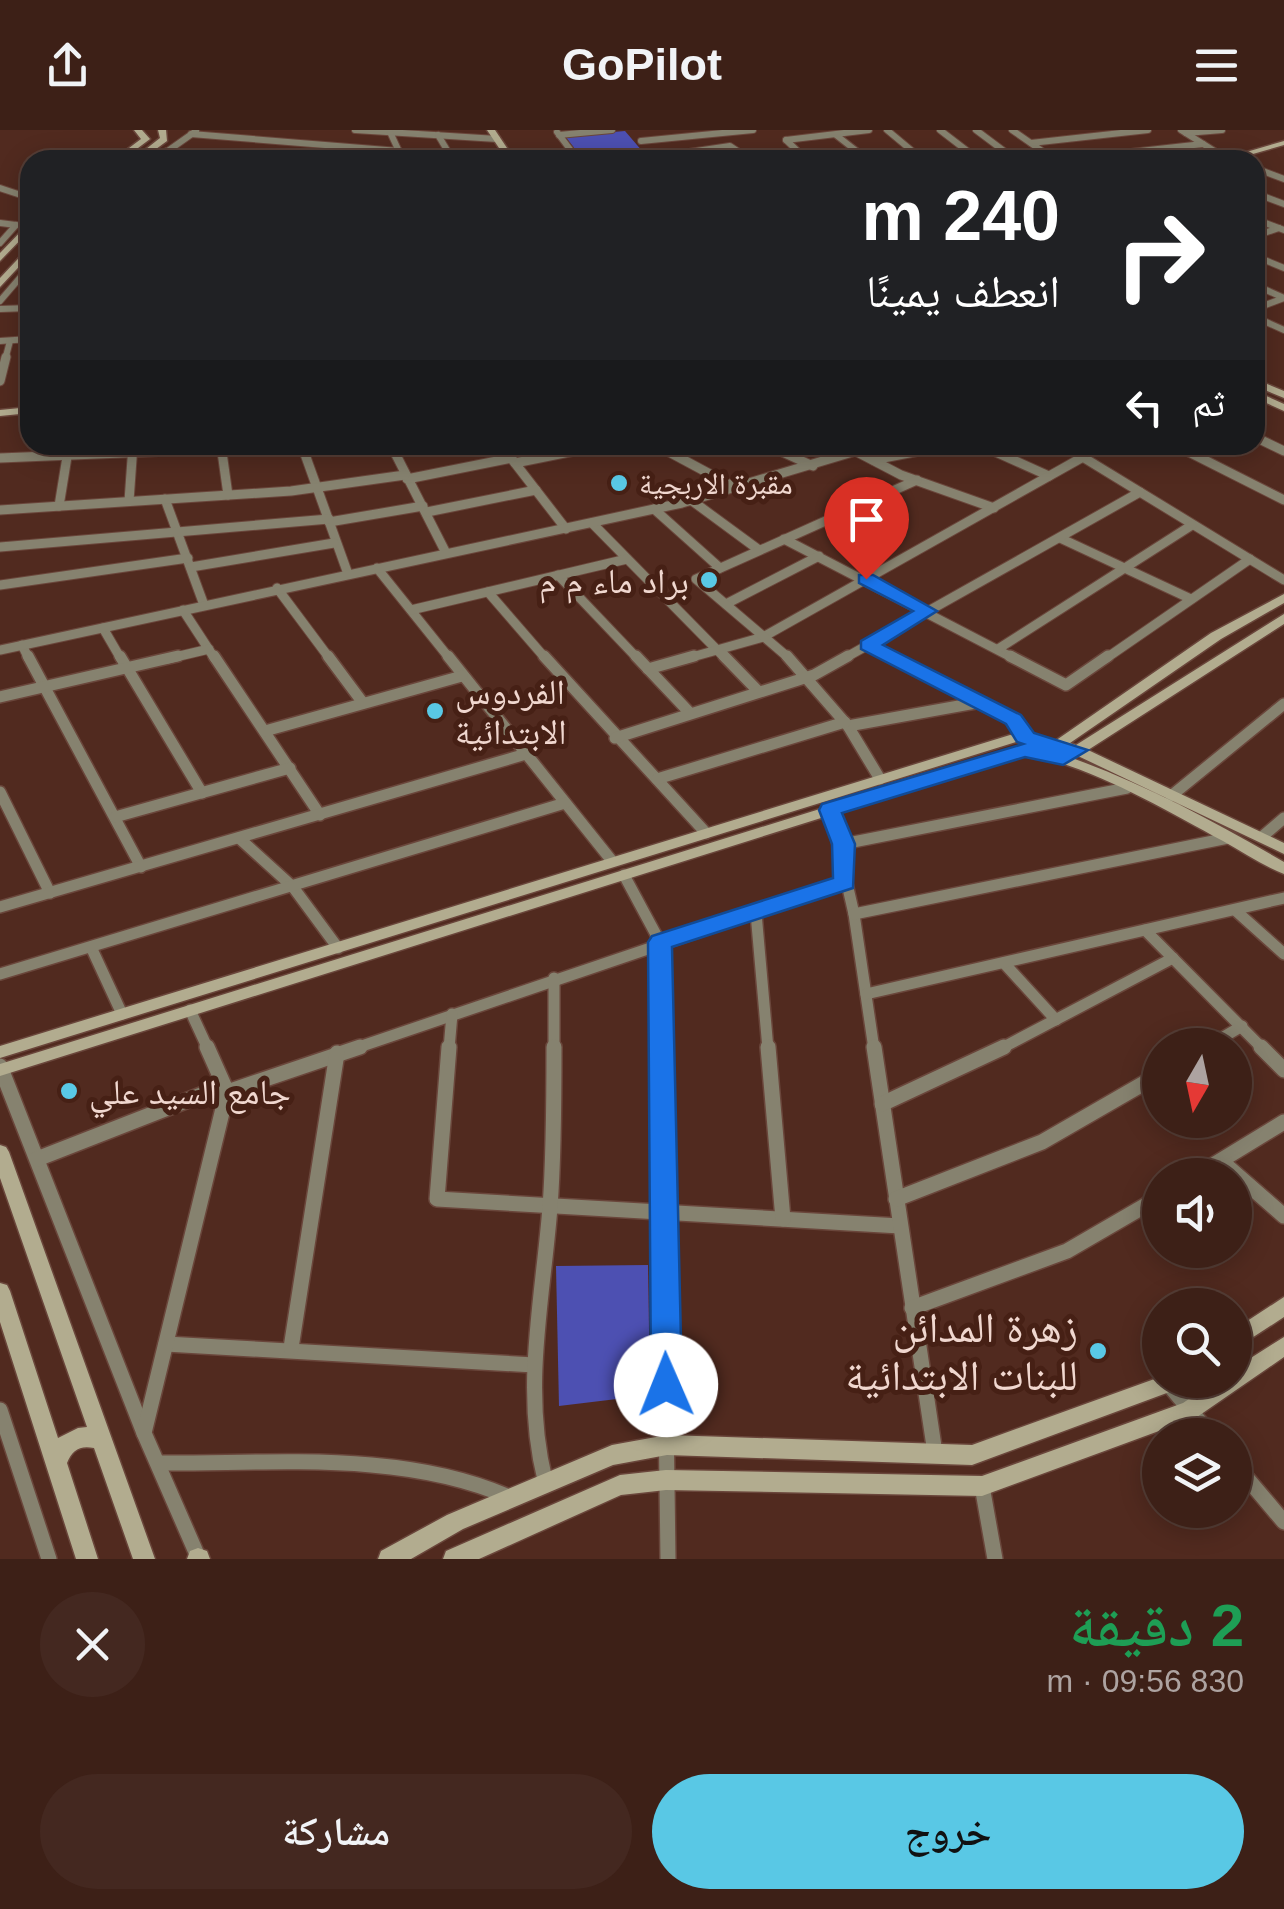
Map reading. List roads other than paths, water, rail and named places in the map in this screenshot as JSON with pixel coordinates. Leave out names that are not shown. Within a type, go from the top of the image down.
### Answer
[{"type":"street","points":[[131,150],[146,139],[138,130]]},
{"type":"street","points":[[149,150],[164,139],[162,130]]},
{"type":"street","points":[[354,130],[498,138]]},
{"type":"street","points":[[491,130],[505,150]]},
{"type":"street","points":[[557,133],[612,130]]},
{"type":"street","points":[[630,130],[649,150]]},
{"type":"street","points":[[641,141],[753,130]]},
{"type":"street","points":[[796,150],[786,140],[869,130]]},
{"type":"street","points":[[887,130],[911,150]]},
{"type":"street","points":[[940,130],[966,150]]},
{"type":"street","points":[[976,130],[1003,150]]},
{"type":"street","points":[[1012,130],[1042,150]]},
{"type":"street","points":[[1031,143],[1148,130]]},
{"type":"street","points":[[1184,132],[1222,130]]},
{"type":"street","points":[[168,150],[194,132],[399,150]]},
{"type":"street","points":[[390,132],[399,150]]},
{"type":"street","points":[[1184,132],[1212,150]]},
{"type":"street","points":[[438,135],[447,150]]},
{"type":"street","points":[[1258,150],[1284,143]]},
{"type":"street","points":[[1156,150],[1203,144]]},
{"type":"street","points":[[693,150],[735,146],[740,150]]},
{"type":"street","points":[[0,223],[16,226],[0,243]]},
{"type":"street","points":[[0,258],[20,235]]},
{"type":"street","points":[[0,284],[20,261]]},
{"type":"street","points":[[0,305],[20,282]]},
{"type":"street","points":[[0,381],[5,341]]},
{"type":"street","points":[[0,458],[86,455]]},
{"type":"street","points":[[129,501],[132,455]]},
{"type":"street","points":[[221,455],[228,495]]},
{"type":"street","points":[[305,455],[348,574]]},
{"type":"street","points":[[396,455],[446,553]]},
{"type":"street","points":[[509,455],[566,529]]},
{"type":"street","points":[[0,510],[314,488],[548,455]]},
{"type":"street","points":[[675,455],[736,488]]},
{"type":"street","points":[[788,455],[812,466]]},
{"type":"street","points":[[0,650],[654,509],[844,455]]},
{"type":"street","points":[[869,455],[918,480],[994,508]]},
{"type":"street","points":[[873,460],[899,455]]},
{"type":"street","points":[[1002,455],[1049,476]]},
{"type":"street","points":[[1080,455],[1284,580]]},
{"type":"street","points":[[1195,455],[1284,500]]},
{"type":"street","points":[[59,506],[67,457]]},
{"type":"street","points":[[648,668],[762,637],[1083,457]]},
{"type":"street","points":[[880,779],[846,724],[808,677],[696,578],[918,480]]},
{"type":"street","points":[[0,547],[329,520],[536,490]]},
{"type":"street","points":[[615,738],[688,711],[808,677],[1140,492]]},
{"type":"street","points":[[165,499],[204,606]]},
{"type":"street","points":[[692,500],[758,550]]},
{"type":"street","points":[[654,509],[720,568]]},
{"type":"street","points":[[592,523],[758,690]]},
{"type":"street","points":[[998,649],[1192,526]]},
{"type":"street","points":[[1060,538],[1190,599]]},
{"type":"street","points":[[784,539],[1066,685],[1250,559]]},
{"type":"street","points":[[0,584],[334,543]]},
{"type":"street","points":[[726,604],[820,556]]},
{"type":"street","points":[[411,610],[628,559]]},
{"type":"street","points":[[377,568],[612,861]]},
{"type":"street","points":[[558,575],[688,711]]},
{"type":"street","points":[[278,588],[363,703]]},
{"type":"street","points":[[488,592],[615,738],[658,779],[706,834]]},
{"type":"street","points":[[1062,751],[1216,636],[1284,598]]},
{"type":"street","points":[[183,610],[320,815]]},
{"type":"street","points":[[1062,751],[1284,618]]},
{"type":"street","points":[[102,628],[202,792]]},
{"type":"street","points":[[22,645],[140,867]]},
{"type":"street","points":[[868,645],[1014,720],[1022,726],[1024,738]]},
{"type":"street","points":[[0,697],[210,648]]},
{"type":"street","points":[[265,731],[462,676]]},
{"type":"street","points":[[658,779],[846,724],[981,702]]},
{"type":"street","points":[[1171,796],[1284,704]]},
{"type":"street","points":[[0,1052],[338,948],[403,936],[624,875],[830,810],[880,779],[1024,738],[1171,796],[1284,849]]},
{"type":"street","points":[[199,1559],[144,1433],[1,1068],[190,1010],[612,861],[1024,750],[1062,751],[1284,869]]},
{"type":"street","points":[[0,907],[526,754]]},
{"type":"street","points":[[115,817],[290,768]]},
{"type":"street","points":[[844,844],[1127,788]]},
{"type":"street","points":[[0,792],[50,893]]},
{"type":"street","points":[[0,974],[565,804]]},
{"type":"street","points":[[830,810],[844,844],[845,882],[854,914],[936,1453]]},
{"type":"street","points":[[1263,836],[1284,818]]},
{"type":"street","points":[[239,838],[293,888],[338,948]]},
{"type":"street","points":[[854,914],[1228,838]]},
{"type":"street","points":[[624,875],[660,942],[668,1559]]},
{"type":"street","points":[[37,1159],[225,1089],[845,882]]},
{"type":"street","points":[[866,994],[1284,898]]},
{"type":"street","points":[[1235,910],[1284,954]]},
{"type":"street","points":[[756,913],[782,1220]]},
{"type":"street","points":[[1146,930],[1284,1070]]},
{"type":"street","points":[[91,947],[122,1014]]},
{"type":"street","points":[[882,1104],[947,1077],[1173,958]]},
{"type":"street","points":[[1004,963],[1056,1020]]},
{"type":"street","points":[[545,1480],[538,1458],[534,1364],[550,1206],[554,978]]},
{"type":"street","points":[[144,1433],[225,1089],[190,1010]]},
{"type":"street","points":[[452,1014],[437,1199],[900,1226]]},
{"type":"street","points":[[290,1348],[337,1054]]},
{"type":"street","points":[[896,1199],[1042,1142],[1142,1084]]},
{"type":"street","points":[[1226,1158],[1284,1122]]},
{"type":"street","points":[[0,1152],[144,1559]]},
{"type":"street","points":[[1252,1188],[1284,1216]]},
{"type":"street","points":[[912,1308],[1068,1251],[1142,1208]]},
{"type":"street","points":[[0,1290],[87,1559]]},
{"type":"street","points":[[1252,1328],[1284,1306]]},
{"type":"street","points":[[166,1344],[534,1364]]},
{"type":"street","points":[[1252,1368],[1284,1346]]},
{"type":"street","points":[[389,1559],[545,1480],[612,1455],[667,1445],[972,1455],[1142,1393]]},
{"type":"street","points":[[1182,1398],[1197,1418]]},
{"type":"street","points":[[454,1559],[620,1485],[666,1480],[982,1486],[1190,1410],[1208,1398]]},
{"type":"street","points":[[0,1410],[49,1559]]},
{"type":"street","points":[[56,1463],[62,1448],[76,1438],[99,1440]]},
{"type":"street","points":[[158,1463],[418,1470],[486,1482],[510,1497]]},
{"type":"street","points":[[1252,1484],[1284,1522]]},
{"type":"street","points":[[982,1486],[995,1559]]},
{"type":"place","name":"مقبرة الاربجية","points":[[619,483]]},
{"type":"place","name":"براد ماء م م","points":[[709,580]]},
{"type":"place","name":"الفردوس الابتدائية","points":[[435,711]]},
{"type":"place","name":"جامع السيد علي","points":[[69,1091]]},
{"type":"place","name":"زهرة المدائن للبنات الابتدائية","points":[[1098,1351]]}]
